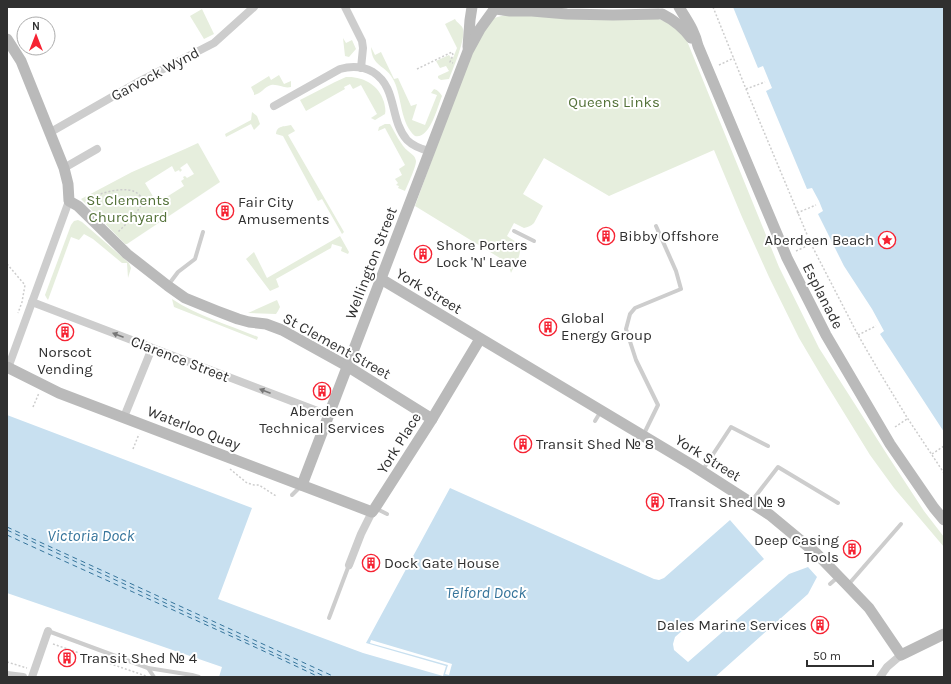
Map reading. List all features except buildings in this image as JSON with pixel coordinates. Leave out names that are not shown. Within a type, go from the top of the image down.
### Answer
[{"type":"street","name":"Garvock Wynd","points":[[49,133],[140,81],[214,43],[254,7]]},
{"type":"street","points":[[345,7],[356,27],[364,48],[361,68]]},
{"type":"street","points":[[473,7],[484,13],[489,13],[496,9],[510,11],[532,10],[567,14],[617,10],[625,7]]},
{"type":"street","name":"Wellington Street","points":[[468,51],[470,20],[473,7]]},
{"type":"street","name":"Esplanade","points":[[650,7],[654,11],[671,18],[680,25],[698,46]]},
{"type":"street","points":[[583,12],[612,16],[661,14],[667,12],[673,7]]},
{"type":"street","name":"Esplanade","points":[[678,7],[691,26],[787,258],[826,336],[890,444],[934,508],[944,520]]},
{"type":"street","name":"Wellington Street","points":[[302,485],[468,51],[481,28],[496,9]]},
{"type":"street","points":[[7,39],[21,61],[64,168],[73,203],[32,302],[7,368]]},
{"type":"street","points":[[274,106],[337,70],[349,67],[369,70],[377,75],[386,86],[401,131],[406,139],[416,146],[429,151]]},
{"type":"street","points":[[64,168],[97,148]]},
{"type":"street","name":"St Clement Street","points":[[73,203],[127,254],[168,286],[192,301],[246,322],[266,324],[278,328],[347,366],[432,419]]},
{"type":"street","name":"York Street","points":[[381,279],[702,471],[770,515],[817,554],[835,580],[848,586],[868,608],[901,655]]},
{"type":"street","name":"Clarence Street","points":[[32,302],[328,415]]},
{"type":"street","name":"York Place","points":[[349,565],[361,534],[374,510],[432,419],[480,339]]},
{"type":"street","points":[[124,418],[152,348]]},
{"type":"street","name":"Waterloo Quay","points":[[7,368],[59,393],[302,485],[374,510]]},
{"type":"street","points":[[34,673],[48,631]]},
{"type":"street","points":[[880,677],[901,655],[944,635]]},
{"type":"street","points":[[7,675],[23,677]]},
{"type":"lane","points":[[532,10],[552,7]]},
{"type":"lane","points":[[638,446],[658,405],[636,360],[626,329],[630,314],[635,308],[681,289],[676,271],[656,226]]},
{"type":"lane","points":[[514,231],[534,241]]},
{"type":"lane","points":[[168,286],[178,272],[195,260],[203,232]]},
{"type":"lane","points":[[595,421],[601,411]]},
{"type":"lane","points":[[702,471],[731,427],[768,446]]},
{"type":"lane","points":[[751,502],[778,467],[838,503]]},
{"type":"lane","points":[[292,495],[302,485]]},
{"type":"lane","points":[[729,503],[735,492]]},
{"type":"lane","points":[[374,510],[387,514]]},
{"type":"lane","points":[[848,586],[901,524]]},
{"type":"lane","points":[[329,618],[349,565]]},
{"type":"lane","points":[[48,631],[148,668],[199,677]]},
{"type":"lane","points":[[148,668],[154,677]]},
{"type":"path","points":[[713,7],[746,90],[811,244],[858,335],[908,419],[944,473]]},
{"type":"path","points":[[416,69],[452,52],[453,55],[450,62],[462,67]]},
{"type":"path","points":[[719,65],[734,58]]},
{"type":"path","points":[[746,90],[765,82]]},
{"type":"path","points":[[73,203],[105,192],[117,190],[131,190],[136,192],[142,199],[142,202],[135,215],[111,239]]},
{"type":"path","points":[[798,213],[816,205]]},
{"type":"path","points":[[796,251],[811,244]]},
{"type":"path","points":[[7,264],[25,285],[18,315]]},
{"type":"path","points":[[858,335],[876,326]]},
{"type":"path","points":[[33,407],[39,392]]},
{"type":"path","points":[[895,427],[908,419]]},
{"type":"path","points":[[133,449],[140,430]]},
{"type":"path","points":[[932,455],[944,446]]},
{"type":"path","points":[[44,642],[149,677]]},
{"type":"path","points":[[7,662],[34,673]]},
{"type":"green space","points":[[202,9],[214,34],[204,39],[190,16]]},
{"type":"green space","name":"Queens Links","points":[[505,15],[658,19],[671,23],[685,36],[779,267],[819,348],[924,511],[944,537],[944,547],[894,488],[870,455],[799,338],[769,277],[714,150],[609,196],[544,158],[523,194],[543,206],[533,224],[524,228],[514,223],[507,236],[518,243],[520,247],[518,258],[511,273],[508,263],[415,206],[458,88],[480,33],[494,18]]},
{"type":"green space","points":[[455,19],[462,26],[463,39],[449,79],[441,80],[438,76],[449,71],[446,66],[440,68],[436,61],[449,55],[453,58],[457,48],[445,24]]},
{"type":"green space","points":[[343,38],[346,43],[352,40],[356,49],[349,57],[345,56]]},
{"type":"green space","points":[[371,47],[375,55],[381,52],[394,79],[398,78],[411,106],[417,104],[412,120],[425,125],[437,95],[431,93],[434,89],[442,96],[429,128],[420,136],[415,136],[410,131],[404,117],[397,87],[387,71],[374,59]]},
{"type":"green space","points":[[279,75],[284,84],[291,81],[291,87],[271,85],[254,95],[251,87],[269,76],[271,80]]},
{"type":"green space","points":[[346,77],[358,78],[374,86],[382,96],[385,114],[375,120],[371,118],[377,114],[361,85],[353,89],[350,84],[344,87],[345,89],[306,111],[300,100]]},
{"type":"green space","points":[[252,112],[257,116],[260,124],[254,130],[251,124],[226,137],[225,134],[251,120]]},
{"type":"green space","points":[[385,124],[390,124],[405,149],[414,156],[416,161],[412,176],[405,191],[398,188],[399,186],[396,185],[398,183],[395,179],[402,175],[399,169],[405,165],[385,128],[378,131],[379,127]]},
{"type":"green space","points":[[291,125],[295,131],[288,135],[344,232],[342,234],[322,199],[318,201],[283,136],[276,134],[279,128]]},
{"type":"green space","name":"St Clements Churchyard","points":[[198,143],[220,182],[127,244],[125,244],[81,199],[132,172]],"holes":[[[187,163],[194,174],[187,178],[185,176],[183,177],[184,179],[181,181],[184,186],[157,203],[145,183],[172,166],[175,172],[179,170],[180,172],[182,170],[180,168]]]},
{"type":"green space","points":[[78,220],[129,263],[131,268],[128,278],[127,263],[122,263],[93,239],[84,234],[79,240],[71,237],[48,300],[45,295],[71,225],[74,221]]},
{"type":"green space","points":[[340,236],[349,252],[348,254],[341,251],[342,247],[332,244],[331,248],[276,279],[279,287],[270,291],[246,259],[254,252],[267,278]]},
{"type":"green space","points":[[172,299],[203,315],[258,337],[257,340],[174,307]]},
{"type":"green space","points":[[277,300],[280,307],[276,314],[248,313]]},
{"type":"water","name":"Aberdeen Beach","points":[[733,7],[944,7],[944,432],[880,334],[884,331],[872,309],[844,266],[818,214],[823,211],[819,201],[812,188],[807,189],[766,91],[772,88],[763,66],[758,68]]},
{"type":"water","points":[[7,415],[252,508],[218,599],[363,653],[443,676],[446,666],[366,643],[450,488],[659,580],[664,578],[730,520],[764,559],[675,637],[673,644],[674,650],[688,662],[789,574],[808,567],[817,577],[808,594],[715,677],[219,677],[222,667],[7,593]]},
{"type":"pier","points":[[371,640],[452,664],[449,675],[445,674],[448,665],[370,643]]},
{"type":"ferry route","points":[[7,527],[335,677]]},
{"type":"ferry route","points":[[7,530],[326,677]]},
{"type":"ferry route","points":[[7,535],[319,677]]},
{"type":"place","name":"Fair City Amusements","points":[[225,211]]},
{"type":"place","name":"Bibby Offshore","points":[[606,236]]},
{"type":"place","name":"Aberdeen Beach","points":[[887,240]]},
{"type":"place","name":"Shore Porters Lock 'N' Leave","points":[[423,254]]},
{"type":"place","name":"Global Energy Group","points":[[548,327]]},
{"type":"place","name":"Norscot Vending","points":[[65,332]]},
{"type":"place","name":"Aberdeen Technical Services","points":[[322,391]]},
{"type":"place","name":"Transit Shed № 8","points":[[523,444]]},
{"type":"place","name":"Transit Shed № 9","points":[[655,502]]},
{"type":"place","name":"Deep Casing Tools","points":[[852,549]]},
{"type":"place","name":"Dock Gate House","points":[[371,563]]},
{"type":"place","name":"Dales Marine Services","points":[[820,625]]},
{"type":"place","name":"Transit Shed № 4","points":[[67,658]]},
{"type":"water label","name":"Victoria Dock","points":[[91,535]]},
{"type":"water label","name":"Telford Dock","points":[[486,592]]}]
